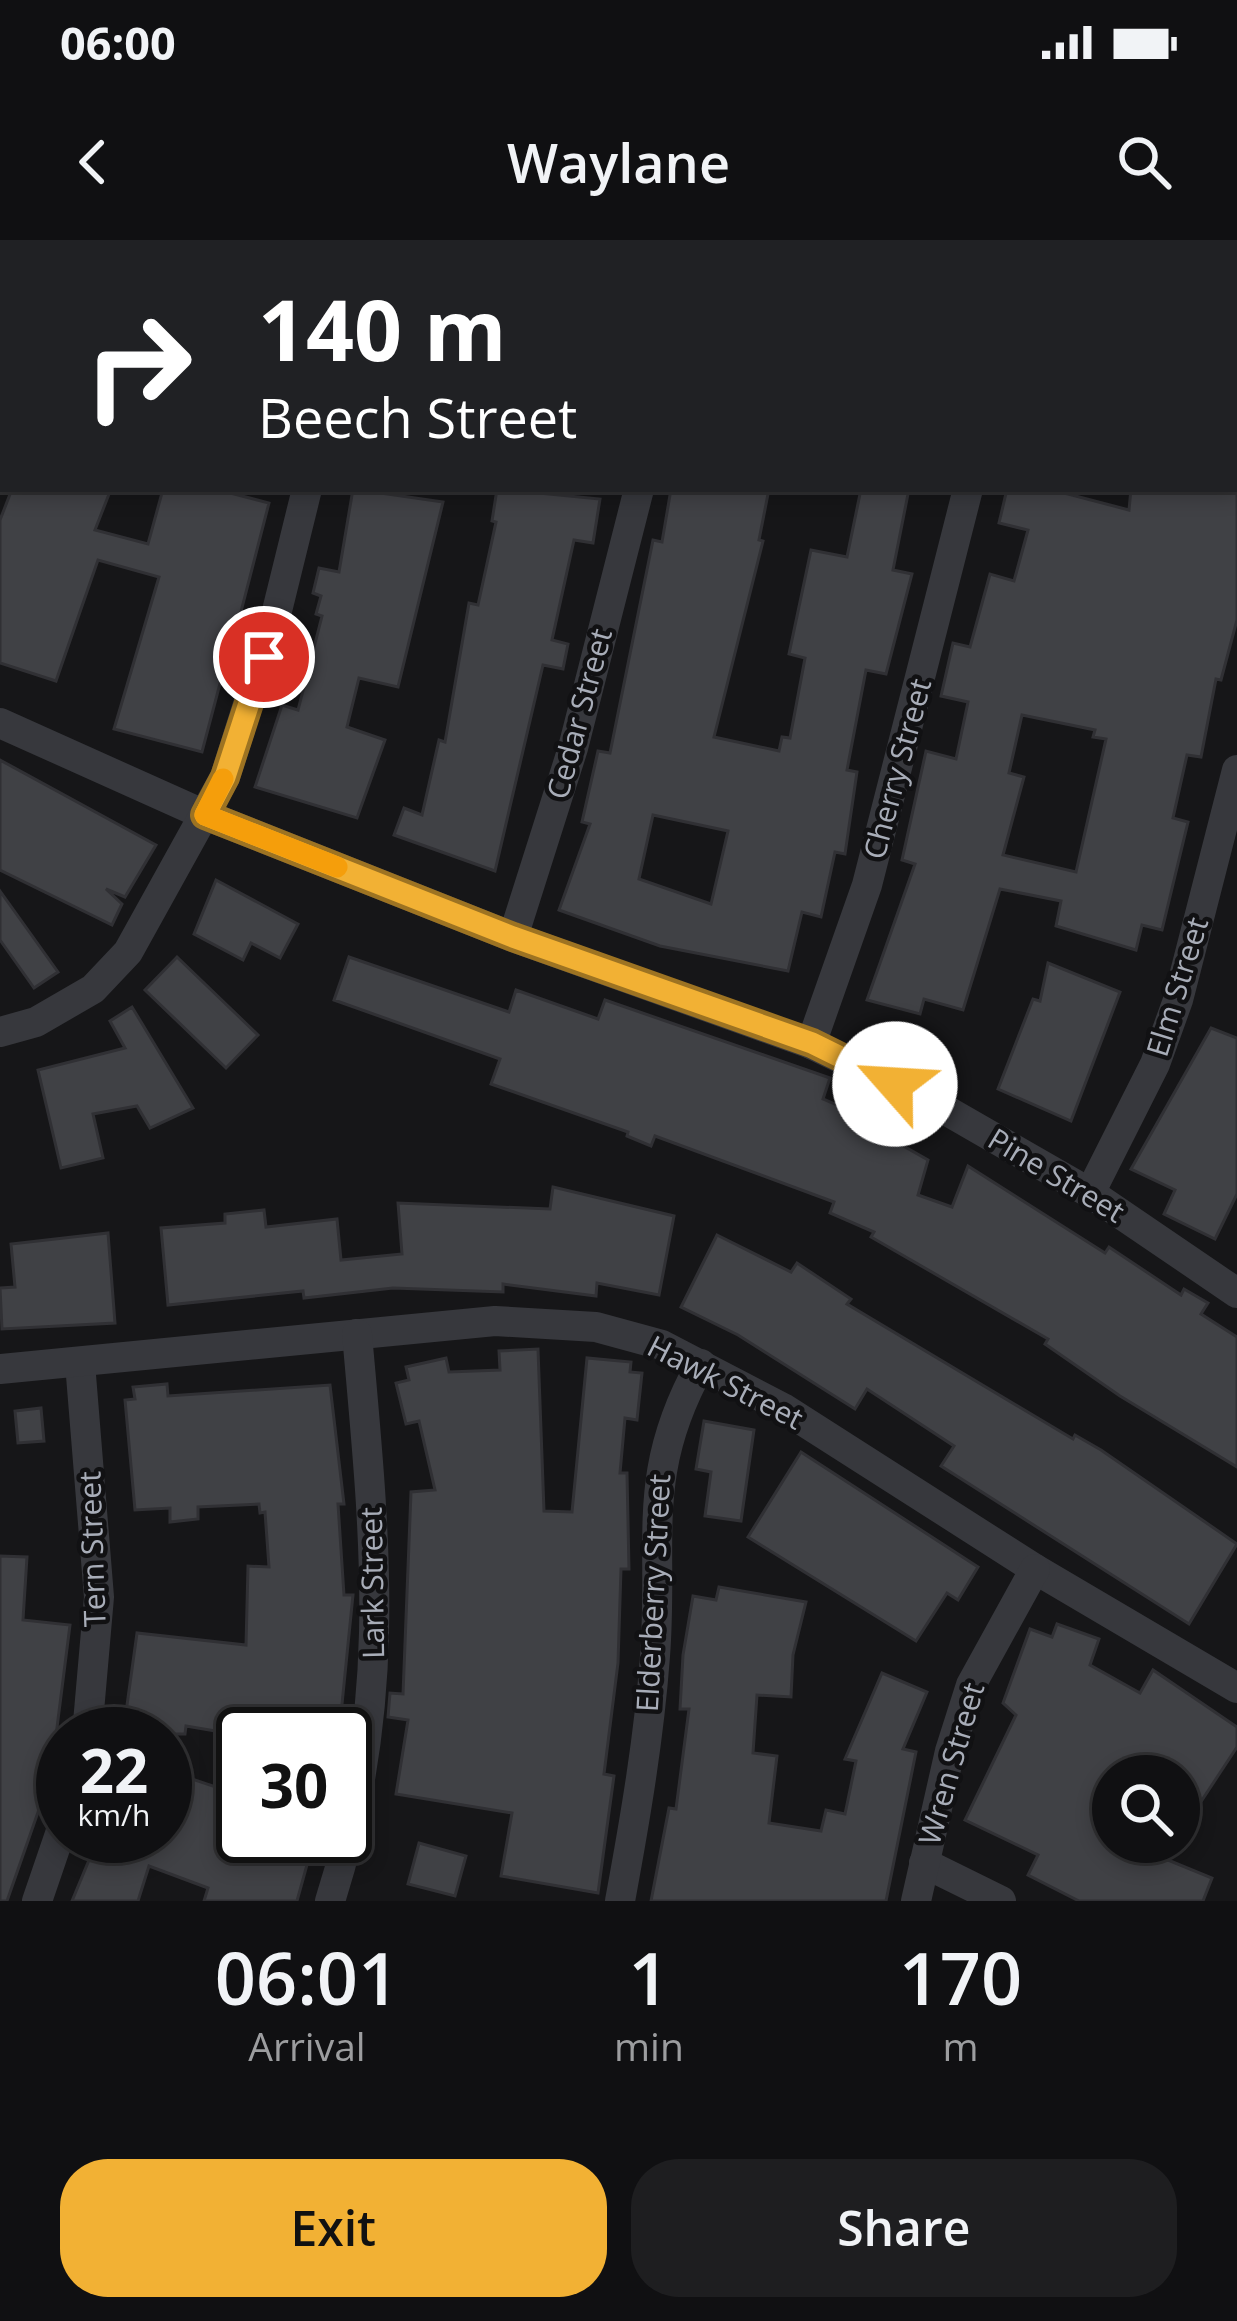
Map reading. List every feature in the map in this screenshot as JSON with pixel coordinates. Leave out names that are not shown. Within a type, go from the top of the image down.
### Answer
[{"type":"street","points":[[0,1032],[55,1013],[109,976],[205,815],[240,733],[306,492]]},
{"type":"street","name":"Cedar Street","points":[[513,937],[573,748],[638,492]]},
{"type":"street","name":"Cherry Street","points":[[812,1043],[867,885],[967,492]]},
{"type":"street","name":"Pine Street","points":[[0,723],[205,815],[513,937],[812,1043],[937,1105],[1090,1193],[1237,1293]]},
{"type":"street","name":"Elm Street","points":[[1090,1193],[1148,1079],[1178,1000],[1237,770]]},
{"type":"street","name":"Hawk Street","points":[[0,1369],[541,1321],[596,1327],[662,1345],[783,1408],[1035,1569],[1237,1688]]},
{"type":"street","name":"Lark Street","points":[[330,1901],[357,1800],[378,1635],[376,1546],[357,1334]]},
{"type":"street","name":"Tern Street","points":[[80,1363],[99,1597],[89,1707]]},
{"type":"street","name":"Elderberry Street","points":[[620,1901],[656,1652],[657,1482],[675,1410],[701,1364]]},
{"type":"street","name":"Wren Street","points":[[916,1901],[971,1685],[1035,1569]]},
{"type":"street","points":[[37,1901],[50,1863]]},
{"type":"street","points":[[924,1863],[1001,1901]]},
{"type":"building","points":[[11,492],[110,492],[95,530],[148,544],[162,492],[227,492],[269,503],[235,635],[242,636],[231,678],[222,676],[202,752],[114,729],[159,577],[98,560],[56,681],[0,663],[0,520]]},
{"type":"building","points":[[352,492],[443,502],[398,687],[359,678],[347,727],[385,740],[357,818],[255,787],[282,705],[298,710],[322,616],[316,614],[321,596],[313,593],[319,568],[339,572]]},
{"type":"building","points":[[497,492],[600,499],[593,543],[574,540],[552,640],[568,644],[563,669],[543,665],[495,871],[394,835],[404,808],[422,815],[439,740],[445,742],[469,603],[478,605],[496,522],[492,521]]},
{"type":"building","points":[[670,492],[768,492],[759,540],[763,541],[714,737],[779,751],[782,737],[790,738],[805,658],[789,654],[811,550],[847,557],[860,492],[908,492],[893,570],[912,574],[886,674],[866,670],[847,770],[857,772],[845,854],[835,852],[821,917],[802,912],[788,971],[660,946],[559,910],[590,824],[582,822],[598,751],[610,753],[653,540],[662,542]],"holes":[[[653,815],[728,831],[711,904],[639,879]]]},
{"type":"building","points":[[1006,492],[1060,492],[1129,510],[1131,492],[1237,492],[1237,620],[1221,680],[1216,679],[1201,757],[1187,755],[1173,818],[1188,822],[1162,930],[1142,925],[1136,950],[1056,926],[1061,901],[1000,889],[963,1010],[924,999],[920,1014],[867,1000],[915,864],[902,860],[926,751],[956,759],[968,702],[941,696],[953,643],[970,647],[990,574],[1014,581],[1028,530],[999,523]],"holes":[[[1022,715],[1095,730],[1093,737],[1106,739],[1076,872],[1003,855],[1024,777],[1009,773]]]},
{"type":"building","points":[[0,760],[156,845],[125,897],[106,889],[122,904],[112,925],[0,870]]},
{"type":"building","points":[[216,880],[298,924],[280,958],[251,943],[243,960],[194,934]]},
{"type":"building","points":[[0,891],[58,972],[34,988],[0,940]]},
{"type":"building","points":[[177,957],[258,1035],[226,1068],[145,990]]},
{"type":"building","points":[[349,957],[509,1012],[516,990],[598,1019],[605,1000],[830,1078],[823,1099],[897,1131],[893,1140],[928,1160],[918,1195],[952,1207],[968,1166],[1105,1253],[1109,1247],[1181,1295],[1184,1289],[1208,1303],[1201,1314],[1237,1337],[1237,1467],[1120,1396],[1045,1344],[1048,1339],[871,1237],[874,1232],[830,1213],[834,1202],[655,1136],[651,1146],[627,1136],[628,1132],[491,1084],[500,1059],[334,1000]]},
{"type":"building","points":[[1048,963],[1120,992],[1071,1121],[998,1089],[1033,999],[1040,1001]]},
{"type":"building","points":[[132,1007],[193,1108],[150,1128],[137,1106],[93,1114],[103,1158],[61,1168],[38,1070],[125,1048],[110,1021]]},
{"type":"building","points":[[1211,1028],[1237,1038],[1237,1194],[1215,1239],[1164,1214],[1175,1190],[1131,1169]]},
{"type":"building","points":[[553,1187],[674,1216],[659,1295],[597,1283],[596,1296],[503,1284],[503,1292],[393,1288],[304,1298],[303,1291],[168,1305],[161,1228],[225,1223],[225,1214],[264,1210],[266,1227],[337,1219],[341,1260],[402,1254],[398,1203],[550,1209]]},
{"type":"building","points":[[108,1233],[115,1323],[2,1329],[0,1288],[15,1287],[11,1244]]},
{"type":"building","points":[[717,1235],[791,1272],[797,1263],[851,1299],[847,1304],[1073,1439],[1075,1435],[1101,1450],[1237,1544],[1189,1624],[941,1466],[954,1446],[867,1389],[855,1409],[738,1335],[681,1307]]},
{"type":"building","points":[[538,1349],[544,1511],[572,1512],[587,1358],[631,1362],[630,1372],[642,1373],[637,1420],[625,1418],[620,1473],[627,1473],[629,1569],[621,1569],[618,1663],[604,1774],[614,1776],[598,1893],[501,1876],[512,1813],[396,1794],[408,1720],[388,1717],[390,1693],[403,1694],[411,1492],[435,1490],[419,1421],[406,1424],[396,1383],[409,1380],[406,1367],[446,1358],[449,1372],[500,1370],[499,1351]]},
{"type":"building","points":[[167,1384],[168,1396],[330,1385],[344,1504],[338,1504],[344,1595],[353,1595],[342,1707],[216,1707],[216,1731],[192,1727],[192,1707],[127,1707],[137,1633],[246,1645],[248,1566],[269,1567],[265,1512],[260,1513],[259,1504],[198,1507],[198,1519],[170,1522],[170,1508],[135,1510],[125,1400],[135,1399],[133,1387]]},
{"type":"building","points":[[41,1408],[44,1441],[18,1443],[15,1411]]},
{"type":"building","points":[[704,1421],[754,1430],[741,1521],[705,1516],[711,1472],[696,1469]]},
{"type":"building","points":[[801,1452],[978,1567],[958,1600],[947,1593],[916,1641],[748,1537]]},
{"type":"building","points":[[0,1556],[27,1557],[23,1620],[70,1625],[60,1707],[36,1707],[36,1818],[7,1901],[0,1901]]},
{"type":"building","points":[[719,1587],[806,1602],[793,1655],[791,1697],[757,1695],[753,1753],[777,1756],[769,1823],[821,1831],[826,1810],[845,1814],[856,1761],[845,1759],[882,1673],[927,1692],[903,1749],[916,1752],[886,1901],[651,1901],[669,1808],[676,1809],[689,1709],[680,1709],[683,1655],[693,1596],[716,1600]]},
{"type":"building","points":[[1057,1624],[1099,1639],[1090,1665],[1140,1693],[1153,1670],[1237,1727],[1237,1747],[1200,1803],[1200,1755],[1092,1755],[1092,1863],[1175,1863],[1212,1878],[1203,1901],[1079,1901],[1028,1875],[1038,1855],[965,1820],[1016,1715],[1003,1703],[1030,1629],[1052,1637]]},
{"type":"building","points":[[192,1779],[216,1787],[216,1863],[308,1863],[297,1901],[204,1901],[208,1888],[149,1866],[138,1901],[72,1901],[88,1863],[192,1863]]},
{"type":"building","points":[[419,1843],[466,1856],[455,1896],[408,1884]]},
{"type":"slow traffic","points":[[223,779],[205,815],[337,867]]},
{"type":"route","points":[[264,657],[225,777],[205,815],[513,937],[812,1043],[895,1084]]}]
